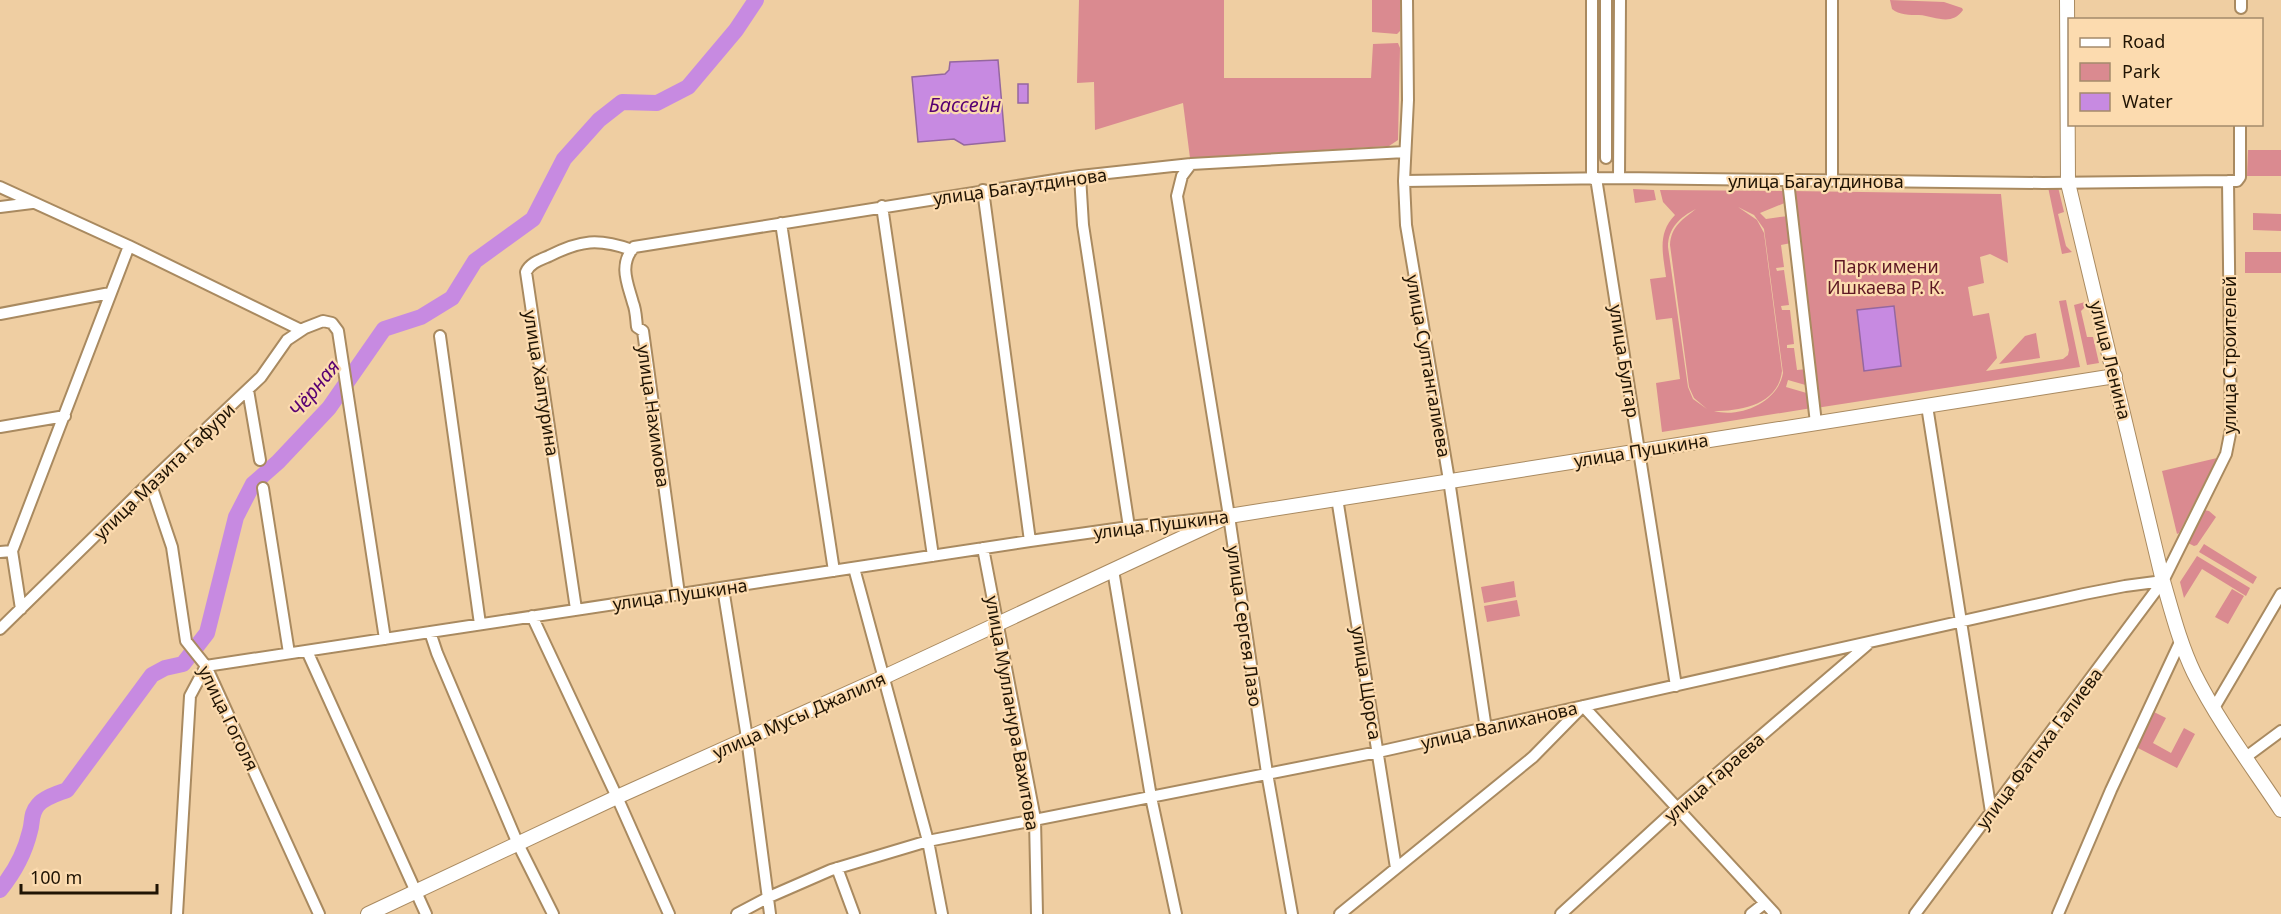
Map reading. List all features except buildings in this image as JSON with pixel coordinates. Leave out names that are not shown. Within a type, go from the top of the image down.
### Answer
[{"type":"main road","name":"улица Ленина","points":[[2067,0],[2068,183],[2163,581],[2181,640],[2194,672],[2214,708],[2281,810]]},
{"type":"main road","name":"улица Пушкина","points":[[1229,516],[2115,376]]},
{"type":"main road","name":"улица Мусы Джалиля","points":[[368,914],[1229,516]]},
{"type":"street","name":"улица Султангалиева","points":[[1407,0],[1404,181],[1406,225],[1449,480],[1486,729]]},
{"type":"street","name":"улица Булгар","points":[[1592,0],[1594,179],[1676,686]]},
{"type":"street","points":[[1606,0],[1606,158]]},
{"type":"street","points":[[1618,178],[1620,0]]},
{"type":"street","points":[[1832,0],[1832,181]]},
{"type":"street","points":[[2228,181],[2236,181],[2240,177],[2240,126]]},
{"type":"street","name":"улица Багаутдинова","points":[[635,248],[882,206],[1080,176],[1191,164],[1405,152]]},
{"type":"street","name":"улица Сергея Лазо","points":[[1191,164],[1182,176],[1177,196],[1229,516],[1267,773],[1292,914]]},
{"type":"street","points":[[1080,176],[1083,225],[1129,527]]},
{"type":"street","name":"улица Багаутдинова","points":[[1404,181],[1618,178],[2068,183],[2228,181]]},
{"type":"street","points":[[1788,181],[1816,423]]},
{"type":"street","name":"улица Строителей","points":[[2163,581],[2229,444],[2228,181]]},
{"type":"street","points":[[0,187],[129,246],[301,330]]},
{"type":"street","points":[[983,190],[1030,541]]},
{"type":"street","points":[[0,207],[34,202]]},
{"type":"street","points":[[882,206],[933,556]]},
{"type":"street","points":[[781,223],[834,571]]},
{"type":"street","name":"улица Халтурина","points":[[576,609],[526,272],[533,263],[574,244],[604,241],[635,248]]},
{"type":"street","points":[[21,609],[12,551],[129,246]]},
{"type":"street","name":"улица Нахимова","points":[[635,248],[627,262],[626,283],[634,305],[637,327],[643,331],[679,594]]},
{"type":"street","points":[[0,314],[110,293]]},
{"type":"street","name":"улица Мазита Гафури","points":[[0,629],[248,390],[267,370],[284,344],[301,330],[316,323],[330,322],[338,331],[385,639]]},
{"type":"street","points":[[440,336],[480,624]]},
{"type":"street","points":[[248,390],[260,460]]},
{"type":"street","points":[[1927,406],[1991,812]]},
{"type":"street","points":[[0,427],[65,416]]},
{"type":"street","name":"улица Гоголя","points":[[150,482],[172,547],[186,641],[206,666],[319,914]]},
{"type":"street","points":[[263,488],[289,653]]},
{"type":"street","name":"улица Щорса","points":[[1337,498],[1396,868]]},
{"type":"street","name":"улица Пушкина","points":[[206,666],[1030,541],[1229,516]]},
{"type":"street","name":"улица Мулланура Вахитова","points":[[983,548],[1035,819],[1037,914]]},
{"type":"street","points":[[0,552],[12,551]]},
{"type":"street","points":[[854,568],[928,841],[942,914]]},
{"type":"street","points":[[1113,570],[1151,796],[1176,914]]},
{"type":"street","name":"улица Валиханова","points":[[737,914],[769,897],[837,868],[928,841],[1378,752],[2115,588],[2163,581]]},
{"type":"street","name":"улица Фатыха Галиева","points":[[1915,914],[2163,581]]},
{"type":"street","points":[[723,588],[747,738],[770,914]]},
{"type":"street","points":[[2214,708],[2281,594]]},
{"type":"street","points":[[532,616],[669,914]]},
{"type":"street","points":[[430,632],[518,844],[552,914]]},
{"type":"street","points":[[2058,914],[2181,640]]},
{"type":"street","name":"улица Гараева","points":[[1561,914],[1678,807],[1870,642]]},
{"type":"street","points":[[307,651],[426,914]]},
{"type":"street","points":[[177,914],[190,696],[206,666]]},
{"type":"street","points":[[1340,914],[1533,757],[1583,706],[1775,914]]},
{"type":"street","points":[[2246,757],[2281,731]]},
{"type":"street","points":[[837,868],[854,914]]},
{"type":"street","points":[[1751,914],[1765,903]]},
{"type":"green space","points":[[1079,0],[1224,0],[1224,78],[1371,78],[1373,44],[1398,43],[1400,48],[1398,140],[1389,146],[1190,158],[1183,103],[1095,130],[1094,82],[1077,83]]},
{"type":"green space","points":[[1372,0],[1400,0],[1400,31],[1397,34],[1372,32]]},
{"type":"green space","points":[[1597,0],[1615,0],[1614,154],[1609,158],[1600,157],[1597,154]]},
{"type":"green space","points":[[1890,0],[1944,2],[1963,10],[1948,19],[1905,14],[1892,9]]},
{"type":"green space","points":[[2248,150],[2281,150],[2281,176],[2247,176]]},
{"type":"green space","points":[[2048,187],[2058,187],[2064,212],[2058,214],[2066,246],[2072,252],[2062,254]]},
{"type":"green space","points":[[1633,189],[1654,190],[1656,200],[1635,203]]},
{"type":"green space","points":[[1660,190],[1785,191],[1787,202],[1760,213],[1766,219],[1788,216],[1791,243],[1781,245],[1784,267],[1776,268],[1777,271],[1784,270],[1789,305],[1781,306],[1782,310],[1790,310],[1794,344],[1787,345],[1787,348],[1794,348],[1797,370],[1807,369],[1809,386],[1788,380],[1786,387],[1810,394],[1812,408],[1662,432],[1656,383],[1680,379],[1672,318],[1656,320],[1650,279],[1666,277],[1663,236],[1675,215],[1663,202]],"holes":[[[1738,207],[1754,215],[1764,229],[1783,373],[1780,383],[1774,392],[1766,400],[1746,410],[1725,413],[1714,411],[1735,410],[1766,399],[1779,382],[1782,371],[1764,233],[1757,220]],[[1696,209],[1675,228],[1670,245],[1689,387],[1694,398],[1707,409],[1693,399],[1688,387],[1668,247],[1670,234],[1676,224]]]},
{"type":"green space","name":"Парк имени Ишкаева Р. К.","points":[[1792,191],[2001,194],[2008,263],[1990,254],[1980,257],[1984,283],[1968,287],[1973,316],[1989,313],[1997,358],[1986,371],[2063,359],[2068,355],[2069,350],[2059,301],[2066,300],[2080,367],[1816,408]]},
{"type":"green space","points":[[2253,213],[2281,214],[2281,231],[2253,230]]},
{"type":"green space","points":[[2245,252],[2281,252],[2281,273],[2245,273]]},
{"type":"green space","points":[[2085,302],[2086,306],[2081,311],[2087,337],[2093,337],[2099,363],[2087,365],[2074,305]]},
{"type":"green space","points":[[2036,333],[2040,358],[1999,364],[2025,336]]},
{"type":"green space","points":[[2217,458],[2179,533],[2177,534],[2162,471]]},
{"type":"green space","points":[[2204,510],[2216,517],[2194,546],[2188,543],[2188,540]]},
{"type":"green space","points":[[2204,544],[2257,577],[2253,584],[2199,552]]},
{"type":"green space","points":[[2197,556],[2250,588],[2246,596],[2202,569],[2184,598],[2180,582]]},
{"type":"green space","points":[[1514,581],[1516,597],[1484,603],[1481,587]]},
{"type":"green space","points":[[2232,589],[2244,596],[2228,624],[2215,617]]},
{"type":"green space","points":[[1517,600],[1520,616],[1487,622],[1484,606]]},
{"type":"green space","points":[[2154,712],[2166,718],[2153,743],[2171,753],[2184,728],[2195,734],[2177,768],[2136,747]]},
{"type":"water","name":"Бассейн","points":[[998,60],[1005,141],[964,145],[954,139],[918,142],[912,77],[945,74],[949,70],[950,62]]},
{"type":"water","points":[[1018,84],[1028,84],[1028,103],[1018,103]]},
{"type":"water","points":[[1894,306],[1901,366],[1864,371],[1857,310]]},
{"type":"waterway","name":"Чёрная","points":[[0,890],[22,855],[35,808],[48,798],[67,790],[152,675],[165,668],[183,664],[207,633],[236,517],[253,484],[278,462],[329,408],[384,329],[421,317],[452,298],[475,261],[533,219],[564,159],[599,120],[622,102],[657,103],[688,87],[736,30],[756,0]]}]
